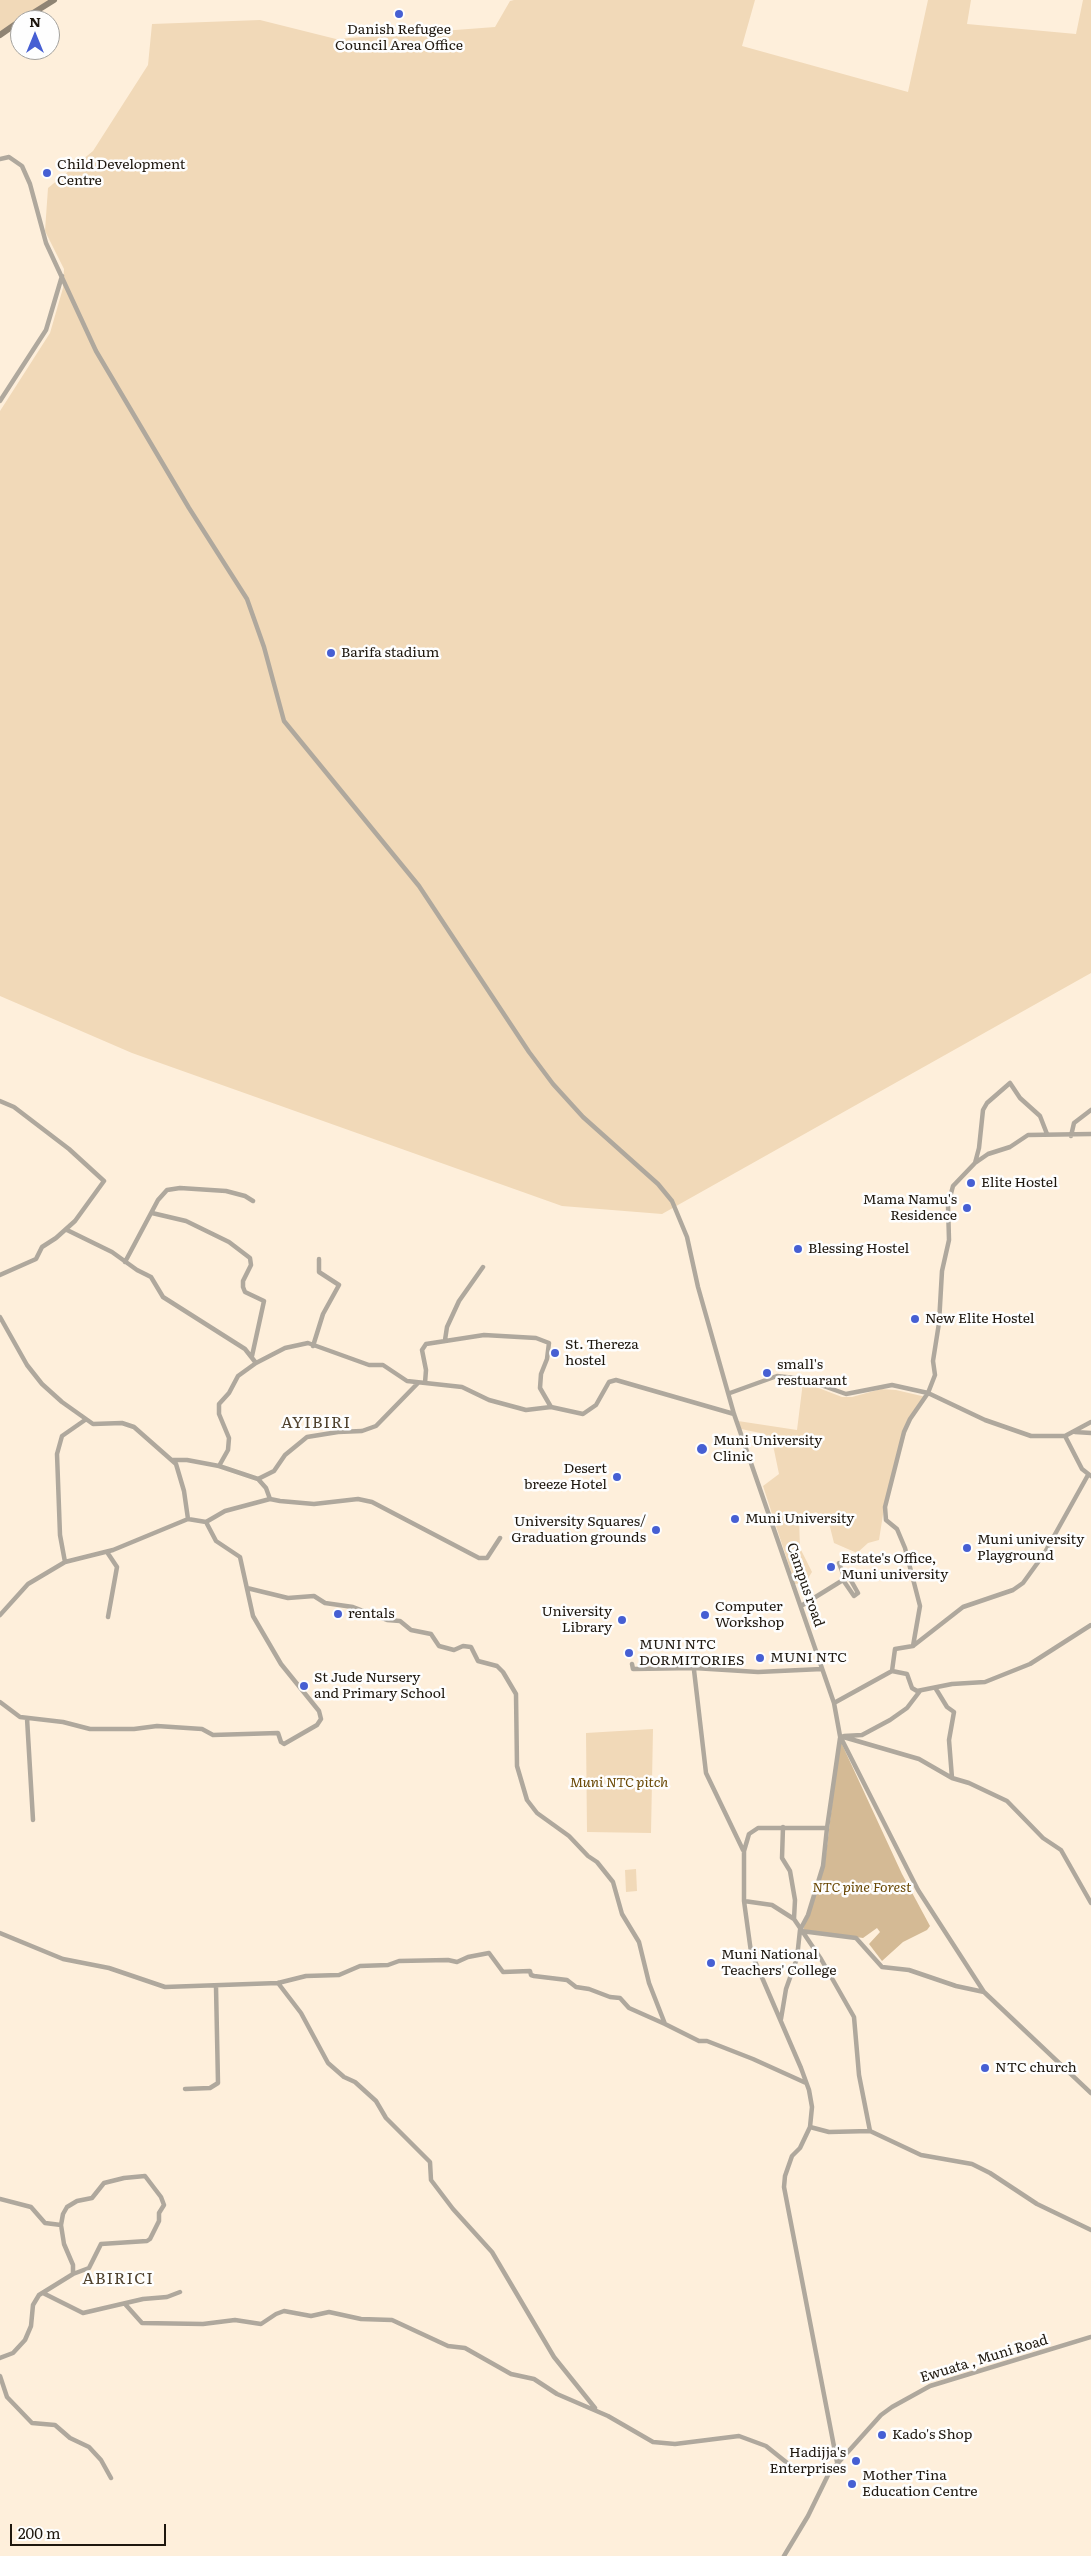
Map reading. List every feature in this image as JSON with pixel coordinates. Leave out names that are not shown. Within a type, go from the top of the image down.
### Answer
[{"type":"main road","points":[[38,10],[54,0]]},
{"type":"street","name":"Campus road","points":[[0,159],[10,157],[22,166],[33,194],[42,232],[96,351],[189,508],[247,598],[264,647],[281,713],[289,728],[419,886],[552,1084],[584,1117],[658,1184],[672,1201],[681,1218],[730,1393],[734,1414],[834,1704],[840,1736]]},
{"type":"street","points":[[0,401],[46,330],[62,276]]},
{"type":"street","points":[[975,1163],[979,1148],[983,1110],[987,1103],[1010,1083],[1020,1098],[1040,1116],[1047,1134]]},
{"type":"street","points":[[0,1100],[14,1108],[69,1149],[104,1181],[67,1230],[42,1247],[34,1260],[0,1275]]},
{"type":"street","points":[[1071,1136],[1074,1123],[1091,1110]]},
{"type":"street","points":[[913,1646],[920,1606],[905,1548],[897,1529],[886,1520],[885,1507],[904,1432],[910,1418],[928,1393],[935,1375],[933,1360],[939,1323],[942,1271],[949,1244],[949,1199],[959,1179],[975,1163],[988,1154],[1010,1147],[1028,1134],[1071,1136],[1091,1134]]},
{"type":"street","points":[[125,1262],[160,1197],[171,1189],[226,1191],[245,1196],[253,1201]]},
{"type":"street","points":[[152,1213],[186,1221],[229,1242],[250,1258],[251,1265],[243,1281],[243,1287],[245,1292],[264,1302],[252,1356]]},
{"type":"street","points":[[67,1230],[112,1252],[151,1277],[163,1297],[245,1349],[256,1363]]},
{"type":"street","points":[[313,1346],[323,1314],[339,1285],[321,1274],[318,1267],[319,1259]]},
{"type":"street","points":[[445,1340],[447,1328],[459,1301],[483,1267]]},
{"type":"street","points":[[0,1318],[20,1354],[36,1377],[62,1402],[85,1420],[96,1425],[122,1423],[134,1426],[172,1460],[179,1471],[188,1507],[188,1519]]},
{"type":"street","points":[[425,1383],[426,1370],[422,1350],[426,1344],[489,1335],[536,1338],[547,1342],[548,1352],[541,1374],[540,1388],[551,1407]]},
{"type":"street","points":[[219,1466],[228,1450],[229,1438],[219,1414],[219,1404],[229,1393],[238,1376],[256,1363],[285,1348],[301,1344],[313,1346],[369,1365],[383,1365],[407,1381],[462,1387],[489,1400],[526,1410],[551,1407],[574,1413],[589,1412],[596,1405],[609,1382],[616,1380],[734,1414]]},
{"type":"street","points":[[730,1393],[777,1376],[804,1379],[846,1394],[892,1384],[928,1393],[967,1412],[1018,1433],[1043,1437],[1065,1436],[1076,1432],[1091,1422]]},
{"type":"street","points":[[258,1479],[274,1471],[285,1455],[307,1437],[338,1432],[362,1431],[376,1426],[418,1383]]},
{"type":"street","points":[[65,1562],[60,1535],[57,1449],[62,1436],[85,1420]]},
{"type":"street","points":[[1076,1432],[1091,1433]]},
{"type":"street","points":[[892,1671],[895,1650],[913,1646],[963,1607],[1013,1590],[1023,1583],[1044,1554],[1089,1476],[1072,1451],[1065,1436]]},
{"type":"street","points":[[172,1460],[186,1460],[219,1466],[258,1479],[266,1488],[270,1498]]},
{"type":"street","points":[[0,1615],[28,1584],[65,1562],[107,1552],[188,1519],[206,1522],[225,1511],[270,1498],[314,1504],[358,1499],[372,1502],[483,1559],[487,1558],[500,1538]]},
{"type":"street","points":[[0,1702],[8,1706],[16,1715],[26,1718],[105,1730],[156,1726],[202,1729],[213,1734],[278,1733],[281,1742],[284,1744],[320,1722],[320,1715],[289,1676],[265,1638],[250,1608],[240,1557],[216,1540],[206,1522]]},
{"type":"street","points":[[107,1552],[117,1567],[108,1617]]},
{"type":"street","points":[[801,1606],[844,1580],[854,1596],[858,1593],[849,1577],[845,1579],[840,1563]]},
{"type":"street","points":[[247,1588],[288,1598],[314,1596],[325,1603],[353,1606],[387,1620],[400,1621],[411,1630],[431,1634],[436,1644],[447,1649],[472,1647],[478,1661],[497,1666],[503,1672],[516,1694],[518,1766],[527,1800],[537,1812],[569,1836],[588,1856],[597,1862],[613,1882],[622,1914],[639,1942],[649,1983],[665,2024]]},
{"type":"street","points":[[834,1704],[892,1671],[907,1674],[913,1690],[920,1691],[952,1684],[985,1682],[1030,1664],[1091,1625]]},
{"type":"street","points":[[632,1664],[633,1669],[694,1668],[758,1672],[822,1668]]},
{"type":"street","points":[[694,1670],[706,1773],[744,1851]]},
{"type":"street","points":[[936,1689],[947,1707],[954,1712],[949,1740],[952,1778]]},
{"type":"street","points":[[840,1736],[862,1735],[890,1720],[907,1708],[920,1691]]},
{"type":"street","points":[[26,1718],[33,1820]]},
{"type":"street","points":[[840,1736],[920,1759],[952,1778],[969,1783],[1007,1801],[1043,1838],[1058,1847],[1091,1903]]},
{"type":"street","points":[[781,2019],[786,1989],[797,1958],[800,1930],[823,1866],[840,1736]]},
{"type":"street","points":[[840,1736],[918,1890],[984,1992],[1091,2093]]},
{"type":"street","points":[[783,1827],[782,1858],[790,1871],[795,1900],[794,1919]]},
{"type":"street","points":[[827,1828],[758,1828],[749,1834],[744,1851],[744,1901],[751,1952],[781,2019],[806,2082],[812,2107],[810,2127],[800,2148],[792,2156],[785,2176],[784,2187],[837,2462]]},
{"type":"street","points":[[744,1901],[772,1904],[794,1919],[821,1959],[854,2017],[859,2075],[870,2132]]},
{"type":"street","points":[[800,1930],[813,1934],[856,1938],[882,1967],[910,1970],[956,1986],[984,1992]]},
{"type":"street","points":[[0,1933],[62,1959],[109,1968],[161,1987],[216,1987],[278,1983],[306,1976],[338,1975],[360,1966],[388,1965],[399,1961],[448,1960],[457,1962],[468,1957],[489,1953],[503,1972],[530,1971],[531,1975],[534,1976],[567,1980],[576,1987],[589,1989],[605,1996],[620,1998],[629,2008],[699,2041],[707,2042],[753,2059],[806,2082]]},
{"type":"street","points":[[278,1983],[301,2014],[328,2063],[344,2077],[355,2082],[376,2101],[386,2118],[430,2162],[431,2180],[453,2209],[492,2252],[554,2357],[597,2411]]},
{"type":"street","points":[[185,2089],[210,2088],[218,2083],[216,1987]]},
{"type":"street","points":[[810,2127],[829,2132],[870,2132],[921,2155],[972,2164],[990,2173],[1038,2204],[1091,2230]]},
{"type":"street","points":[[0,2358],[13,2353],[25,2340],[31,2326],[33,2305],[36,2298],[73,2274],[89,2268],[101,2244],[147,2241],[159,2221],[159,2213],[164,2207],[163,2202],[145,2176],[124,2178],[104,2183],[92,2198],[70,2204],[63,2214],[61,2225],[64,2244],[72,2265],[73,2274]]},
{"type":"street","points":[[0,2199],[31,2207],[45,2223],[61,2225]]},
{"type":"street","points":[[43,2293],[83,2313],[143,2299],[167,2297],[180,2292]]},
{"type":"street","points":[[125,2304],[142,2323],[203,2324],[236,2320],[261,2324],[284,2311],[311,2316],[329,2312],[362,2319],[392,2320],[440,2343],[465,2348],[511,2374],[534,2380],[556,2394],[597,2411],[658,2443],[675,2444],[739,2436],[766,2446],[791,2466],[829,2473]]},
{"type":"street","name":"Ewuata , Muni Road","points":[[784,2556],[808,2516],[829,2473],[881,2415],[917,2391],[1091,2336]]},
{"type":"street","points":[[0,2376],[8,2397],[32,2423],[55,2425],[70,2438],[89,2447],[101,2460],[111,2478]]},
{"type":"green space","points":[[0,0],[50,0],[35,10],[10,10],[10,27],[0,34]]},
{"type":"green space","points":[[755,0],[742,46],[908,92],[928,0],[971,0],[967,24],[1076,34],[1083,0],[1091,0],[1091,973],[662,1214],[562,1206],[132,1053],[0,996],[0,411],[50,333],[63,288],[64,269],[45,231],[48,188],[93,151],[148,65],[152,24],[260,20],[336,39],[495,27],[510,1]]},
{"type":"green space","points":[[803,1382],[842,1397],[852,1397],[881,1389],[896,1390],[926,1397],[911,1416],[884,1508],[879,1540],[868,1543],[857,1553],[834,1543],[829,1523],[816,1512],[799,1518],[800,1548],[812,1572],[805,1583],[795,1584],[763,1486],[779,1474],[773,1445],[765,1434],[741,1429],[738,1421],[797,1430]]},
{"type":"green space","name":"Muni NTC pitch","points":[[653,1729],[651,1833],[587,1832],[586,1733]]},
{"type":"green space","name":"NTC pine Forest","points":[[840,1740],[902,1874],[930,1926],[927,1930],[903,1942],[882,1961],[869,1944],[880,1932],[877,1928],[863,1938],[803,1930],[825,1862]]},
{"type":"green space","points":[[636,1869],[637,1891],[626,1892],[625,1870]]},
{"type":"place","name":"Danish Refugee Council Area Office","points":[[399,14]]},
{"type":"place","name":"Child Development Centre","points":[[47,173]]},
{"type":"place","name":"Barifa stadium","points":[[331,653]]},
{"type":"place","name":"Elite Hostel","points":[[971,1183]]},
{"type":"place","name":"Mama Namu's Residence","points":[[967,1208]]},
{"type":"place","name":"Blessing Hostel","points":[[798,1249]]},
{"type":"place","name":"New Elite Hostel","points":[[915,1319]]},
{"type":"place","name":"St. Thereza hostel","points":[[555,1353]]},
{"type":"place","name":"small's restuarant","points":[[767,1373]]},
{"type":"place","name":"Muni University Clinic","points":[[702,1449]]},
{"type":"place","name":"Desert breeze Hotel","points":[[617,1477]]},
{"type":"place","name":"Muni University","points":[[735,1519]]},
{"type":"place","name":"University Squares/ Graduation grounds","points":[[656,1530]]},
{"type":"place","name":"Muni university Playground","points":[[967,1548]]},
{"type":"place","name":"Estate's Office, Muni university","points":[[831,1567]]},
{"type":"place","name":"rentals","points":[[338,1614]]},
{"type":"place","name":"Computer Workshop","points":[[705,1615]]},
{"type":"place","name":"University Library","points":[[622,1620]]},
{"type":"place","name":"MUNI NTC DORMITORIES","points":[[629,1653]]},
{"type":"place","name":"MUNI NTC","points":[[760,1658]]},
{"type":"place","name":"St Jude Nursery and Primary School","points":[[304,1686]]},
{"type":"place","name":"Muni National Teachers' College","points":[[711,1963]]},
{"type":"place","name":"NTC church","points":[[985,2068]]},
{"type":"place","name":"Kado's Shop","points":[[882,2435]]},
{"type":"place","name":"Hadijja's Enterprises","points":[[856,2461]]},
{"type":"place","name":"Mother Tina Education Centre","points":[[852,2484]]},
{"type":"district","name":"AYIBIRI","points":[[316,1423]]},
{"type":"district","name":"ABIRICI","points":[[118,2279]]}]
